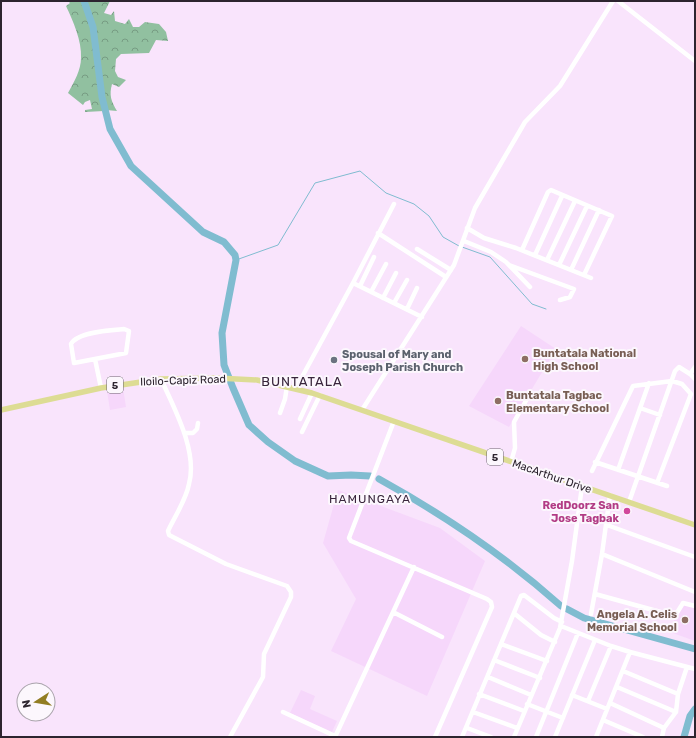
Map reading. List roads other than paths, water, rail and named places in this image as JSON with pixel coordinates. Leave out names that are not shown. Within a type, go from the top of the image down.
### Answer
[{"type":"main road","name":"Iloilo-Capiz Road","points":[[1,410],[101,388],[161,379],[236,378],[258,380],[296,388]]},
{"type":"main road","name":"MacArthur Drive","points":[[296,388],[695,525]]},
{"type":"street","points":[[362,410],[451,270],[459,253],[475,208],[525,122],[560,86],[613,1]]},
{"type":"street","points":[[618,1],[695,61]]},
{"type":"street","points":[[522,250],[548,192],[551,190],[562,196],[599,210],[612,218],[584,275]]},
{"type":"street","points":[[534,255],[562,196]]},
{"type":"street","points":[[547,260],[575,201]]},
{"type":"street","points":[[296,388],[394,204]]},
{"type":"street","points":[[559,265],[587,206]]},
{"type":"street","points":[[571,270],[599,210]]},
{"type":"street","points":[[467,228],[484,238],[522,250],[591,278]]},
{"type":"street","points":[[378,233],[446,277]]},
{"type":"street","points":[[463,242],[491,252],[509,265],[530,287]]},
{"type":"street","points":[[417,249],[451,270]]},
{"type":"street","points":[[360,286],[374,257]]},
{"type":"street","points":[[371,292],[386,264]]},
{"type":"street","points":[[509,265],[574,289],[570,297],[560,300]]},
{"type":"street","points":[[383,298],[396,273]]},
{"type":"street","points":[[394,303],[407,280]]},
{"type":"street","points":[[353,283],[422,317]]},
{"type":"street","points":[[407,309],[417,288]]},
{"type":"street","points":[[128,330],[127,352],[95,359],[74,363],[71,352],[72,341],[91,334],[128,330]]},
{"type":"street","points":[[95,359],[101,388]]},
{"type":"street","points":[[690,374],[695,367]]},
{"type":"street","points":[[629,502],[678,368],[695,378]]},
{"type":"street","points":[[161,379],[184,433],[189,453],[190,479],[168,531],[169,535],[226,564],[287,586],[291,592],[291,597],[264,654],[262,677],[230,737]]},
{"type":"street","points":[[592,471],[595,462],[633,386],[672,381],[682,384],[691,394],[657,483]]},
{"type":"street","points":[[618,470],[649,383]]},
{"type":"street","points":[[280,413],[285,399],[286,386]]},
{"type":"street","points":[[300,419],[312,393]]},
{"type":"street","points":[[302,432],[320,395]]},
{"type":"street","points":[[511,462],[515,448],[514,422],[528,397]]},
{"type":"street","points":[[640,408],[660,415]]},
{"type":"street","points":[[394,421],[349,538],[351,541],[487,599],[491,602],[492,607],[435,737]]},
{"type":"street","points":[[184,433],[194,433],[197,429],[198,423]]},
{"type":"street","points":[[595,462],[666,486]]},
{"type":"street","points":[[514,737],[555,642],[561,624],[582,486]]},
{"type":"street","points":[[591,614],[602,554],[610,496]]},
{"type":"street","points":[[606,525],[695,557]]},
{"type":"street","points":[[602,554],[695,592]]},
{"type":"street","points":[[283,712],[335,737],[414,567]]},
{"type":"street","points":[[595,594],[675,616],[683,603],[695,606]]},
{"type":"street","points":[[462,737],[467,728],[479,694],[488,677],[515,614],[521,596],[524,595],[561,624],[578,633],[630,652],[695,668]]},
{"type":"street","points":[[393,612],[442,637]]},
{"type":"street","points":[[515,614],[541,635],[555,642]]},
{"type":"street","points":[[536,737],[578,633]]},
{"type":"street","points":[[555,737],[595,640]]},
{"type":"street","points":[[501,644],[547,661]]},
{"type":"street","points":[[588,701],[611,646]]},
{"type":"street","points":[[597,737],[630,652]]},
{"type":"street","points":[[494,660],[540,678]]},
{"type":"street","points":[[662,737],[664,728],[676,712],[678,694],[687,667]]},
{"type":"street","points":[[623,670],[678,694]]},
{"type":"street","points":[[488,677],[531,695]]},
{"type":"street","points":[[617,687],[676,712]]},
{"type":"street","points":[[479,694],[524,711]]},
{"type":"street","points":[[572,695],[607,709]]},
{"type":"street","points":[[610,703],[664,728]]},
{"type":"street","points":[[527,704],[563,718]]},
{"type":"street","points":[[473,712],[517,728]]},
{"type":"street","points":[[603,720],[642,737]]},
{"type":"street","points":[[467,728],[491,737]]},
{"type":"waterway","points":[[84,1],[93,27],[102,97],[110,129],[131,166],[203,232],[224,242],[235,255],[236,260],[222,333],[224,365],[249,425],[268,442],[295,461],[328,476],[370,476]]},
{"type":"waterway","points":[[236,260],[278,245],[315,183],[360,171],[386,193],[414,204],[429,216],[443,237],[459,246]]},
{"type":"waterway","points":[[462,247],[490,257],[532,304],[546,309]]},
{"type":"waterway","points":[[379,479],[427,507],[496,553],[561,606]]},
{"type":"waterway","points":[[567,609],[584,618],[695,649]]},
{"type":"waterway","points":[[684,737],[690,716],[695,709]]},
{"type":"place","name":"Buntatala National High School","points":[[525,359]]},
{"type":"place","name":"Spousal of Mary and Joseph Parish Church","points":[[334,360]]},
{"type":"place","name":"Buntatala Tagbac Elementary School","points":[[498,401]]},
{"type":"place","name":"RedDoorz San Jose Tagbak","points":[[627,511]]},
{"type":"place","name":"Angela A. Celis Memorial School","points":[[685,620]]},
{"type":"district","name":"BUNTATALA","points":[[302,381]]},
{"type":"district","name":"HAMUNGAYA","points":[[370,499]]}]
